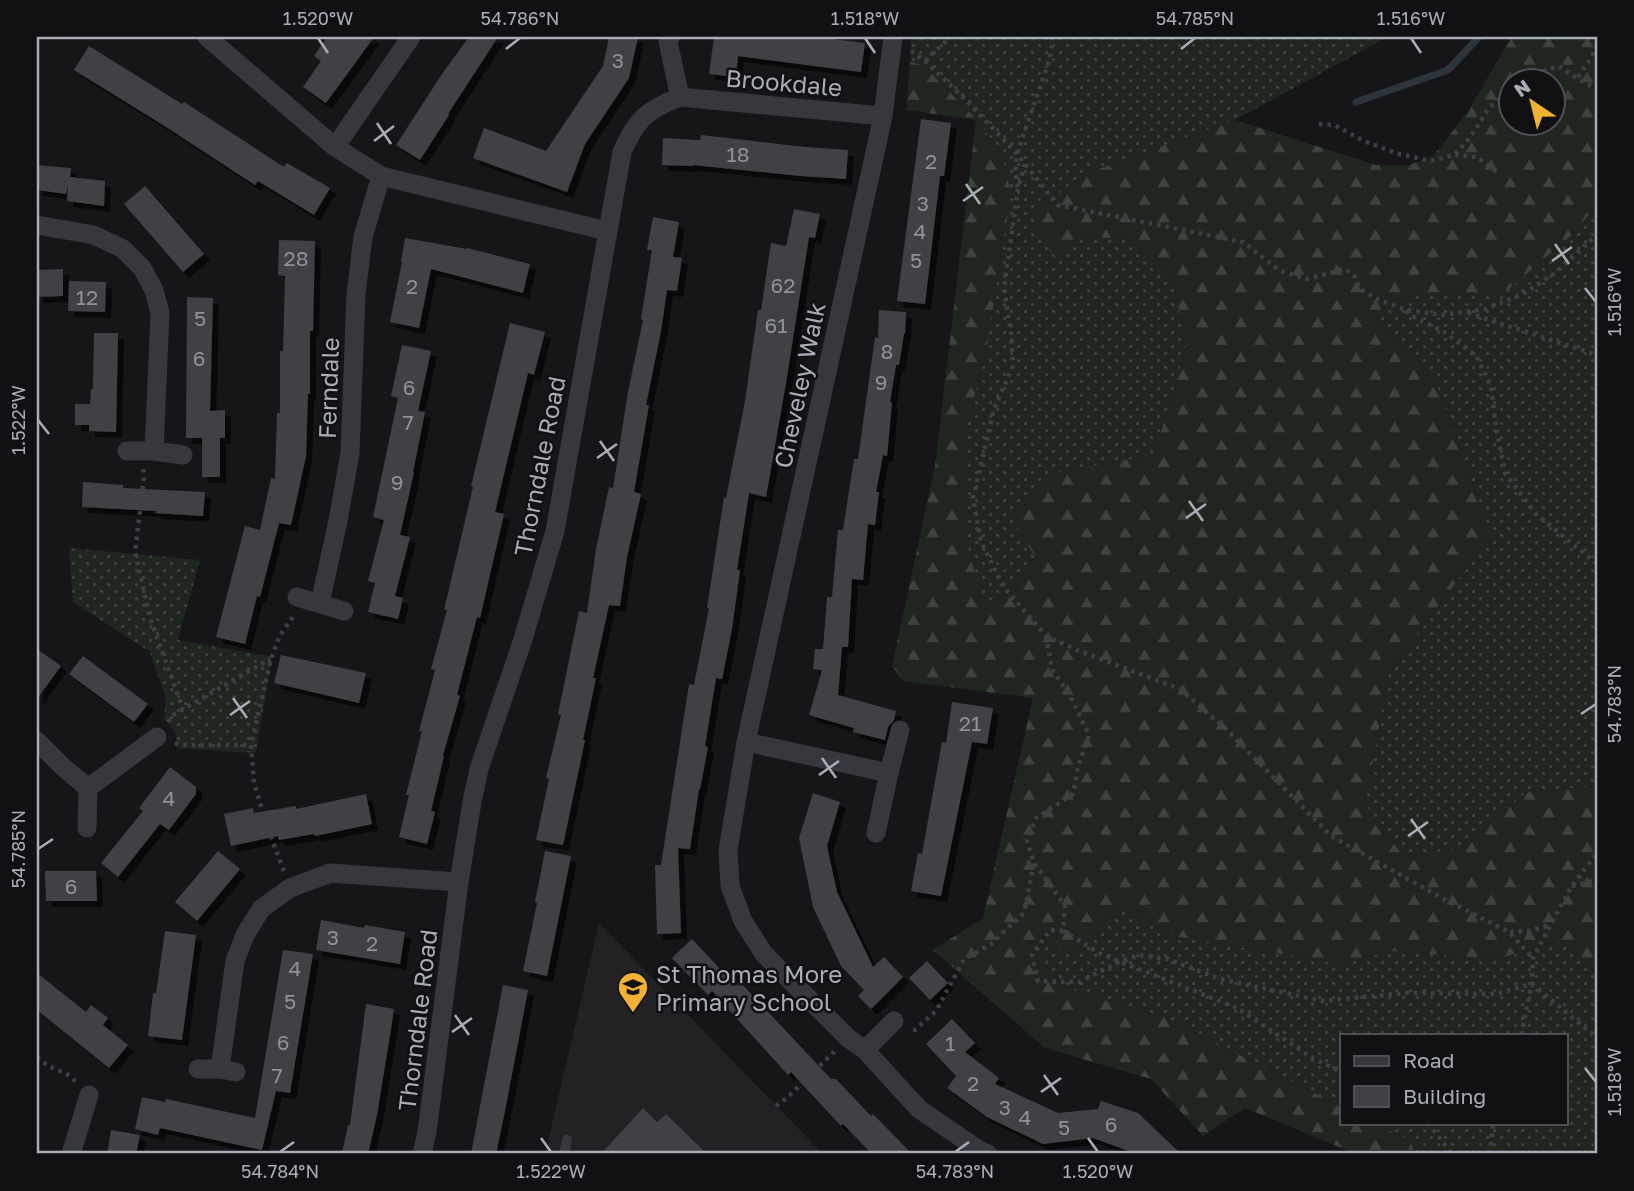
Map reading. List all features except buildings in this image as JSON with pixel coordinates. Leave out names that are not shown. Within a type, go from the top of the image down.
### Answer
[{"type":"street","points":[[207,37],[335,146],[381,176],[607,231],[621,152],[629,134],[641,118],[659,105],[680,97],[668,42],[670,37]]},
{"type":"street","points":[[335,146],[411,37]]},
{"type":"street","name":"Cheveley Walk","points":[[893,42],[883,116],[746,742],[728,850],[730,886],[743,921],[764,954],[848,1038],[865,1050],[919,1109],[988,1154]]},
{"type":"street","name":"Brookdale","points":[[680,97],[883,116]]},
{"type":"street","name":"Ferndale","points":[[320,603],[350,453],[356,294],[363,237],[381,176]]},
{"type":"street","points":[[37,225],[94,235],[123,249],[142,268],[154,290],[160,313],[153,451]]},
{"type":"street","name":"Thorndale Road","points":[[422,1154],[432,1095],[458,882],[479,769],[523,639],[555,531],[607,231]]},
{"type":"street","points":[[127,451],[183,455]]},
{"type":"street","points":[[297,597],[344,611]]},
{"type":"street","points":[[876,833],[900,730]]},
{"type":"street","points":[[88,788],[157,737]]},
{"type":"street","points":[[37,741],[62,767],[88,788]]},
{"type":"street","points":[[746,742],[889,773]]},
{"type":"street","points":[[87,828],[88,788]]},
{"type":"street","points":[[198,1069],[228,1071],[235,961],[245,935],[261,909],[290,888],[330,873],[458,882]]},
{"type":"street","points":[[865,1050],[894,1021]]},
{"type":"street","points":[[71,1154],[89,1095]]},
{"type":"lane","points":[[564,1154],[567,1140]]},
{"type":"path","points":[[925,61],[950,37]]},
{"type":"path","points":[[1018,189],[1015,173],[1017,154],[1049,58],[1053,37]]},
{"type":"path","points":[[893,42],[925,61],[964,98],[1017,154],[1058,205],[1243,242],[1280,271],[1306,279],[1345,269],[1354,276],[1361,290],[1406,310],[1443,315],[1486,309],[1523,294],[1555,273],[1597,235]]},
{"type":"path","points":[[1578,77],[1597,44]]},
{"type":"path","points":[[1568,72],[1586,85],[1597,88]]},
{"type":"path","points":[[1454,155],[1498,100]]},
{"type":"path","points":[[1319,124],[1334,125],[1364,141],[1431,161],[1454,155],[1477,156],[1497,172]]},
{"type":"path","points":[[1024,164],[1004,288],[1013,366],[994,409],[973,498],[982,542],[1003,586],[1046,636],[1180,689],[1226,729],[1331,836],[1509,932],[1533,958]]},
{"type":"path","points":[[1296,276],[1301,260]]},
{"type":"path","points":[[1406,310],[1414,317],[1444,331],[1476,356],[1491,386],[1506,473],[1535,513],[1597,564]]},
{"type":"path","points":[[1463,312],[1597,355]]},
{"type":"path","points":[[144,478],[135,552],[150,618],[183,709]]},
{"type":"path","points":[[290,888],[254,783],[251,745],[271,659],[280,635],[294,615],[297,597]]},
{"type":"path","points":[[1046,636],[1052,669],[1070,696],[1089,735],[1078,767],[1073,794],[1036,818],[1027,841],[1034,863],[1065,906],[1063,931]]},
{"type":"path","points":[[251,745],[181,745],[157,737],[173,715],[271,659]]},
{"type":"path","points":[[1521,1034],[1532,984],[1533,958],[1571,887],[1597,853]]},
{"type":"path","points":[[894,1021],[903,1028],[915,1030],[936,1011],[964,959],[990,945],[1024,913],[1034,863]]},
{"type":"path","points":[[1571,887],[1597,880]]},
{"type":"path","points":[[1509,932],[1551,925]]},
{"type":"path","points":[[1340,1071],[1314,1059],[1237,1008],[1119,962],[1063,931],[1050,930],[1032,955],[1038,981],[1079,982],[1119,962],[1139,955],[1168,959],[1220,979],[1322,1001],[1406,993],[1496,994],[1532,984]]},
{"type":"path","points":[[1532,984],[1597,1038]]},
{"type":"path","points":[[776,1106],[848,1038]]},
{"type":"path","points":[[37,1057],[48,1066],[67,1074],[89,1095]]},
{"type":"path","points":[[1429,1124],[1452,1154]]},
{"type":"path","points":[[1490,1154],[1493,1124]]},
{"type":"shaded area","name":"St Thomas More Primary School","points":[[599,923],[823,1154],[545,1154]]},
{"type":"green space","points":[[911,37],[1383,37],[1382,40],[1235,120],[1082,175],[1077,236],[1126,239],[1170,275],[1188,342],[1154,455],[1056,473],[1035,557],[985,607],[965,539],[965,433],[986,352],[1002,153],[976,119],[923,65],[910,62]]},
{"type":"green space","points":[[1512,37],[1597,37],[1597,204],[1575,232],[1508,290],[1476,296],[1412,295],[1374,320],[1437,386],[1491,535],[1389,672],[1365,804],[1403,856],[1460,849],[1527,792],[1597,786],[1597,975],[1565,940],[1496,959],[1390,951],[1343,964],[1174,936],[1117,908],[1073,954],[1040,941],[1049,983],[1169,1019],[1340,1106],[1340,1124],[1376,1124],[1411,1141],[1414,1154],[1356,1154],[1245,1108],[1203,1136],[1151,1079],[1045,1048],[933,950],[983,918],[1033,698],[903,681],[892,666],[935,466],[976,120],[906,110],[910,62],[923,65],[976,119],[1002,153],[1011,194],[986,352],[965,433],[965,539],[985,606],[1035,557],[1011,517],[1056,473],[1154,455],[1188,342],[1170,275],[1126,239],[1077,236],[1054,256],[1040,237],[1035,213],[1082,175],[1235,120],[1376,165],[1409,165],[1433,156],[1466,114]]},
{"type":"green space","points":[[1597,204],[1597,786],[1527,792],[1460,849],[1403,856],[1365,804],[1389,672],[1491,535],[1437,386],[1374,320],[1412,295],[1476,296],[1575,232]]},
{"type":"green space","points":[[69,548],[200,560],[178,640],[272,657],[256,753],[178,748],[175,731],[164,719],[166,698],[150,652],[73,602]]},
{"type":"green space","points":[[1117,908],[1174,936],[1343,964],[1390,951],[1496,959],[1565,940],[1597,975],[1597,1154],[1414,1154],[1410,1141],[1376,1124],[1568,1124],[1568,1034],[1340,1034],[1340,1106],[1169,1019],[1049,983],[1040,941],[1073,954]]},
{"type":"waterway","points":[[1356,102],[1448,70],[1479,37]]},
{"type":"place","name":"St Thomas More Primary School","points":[[633,1014]]}]
